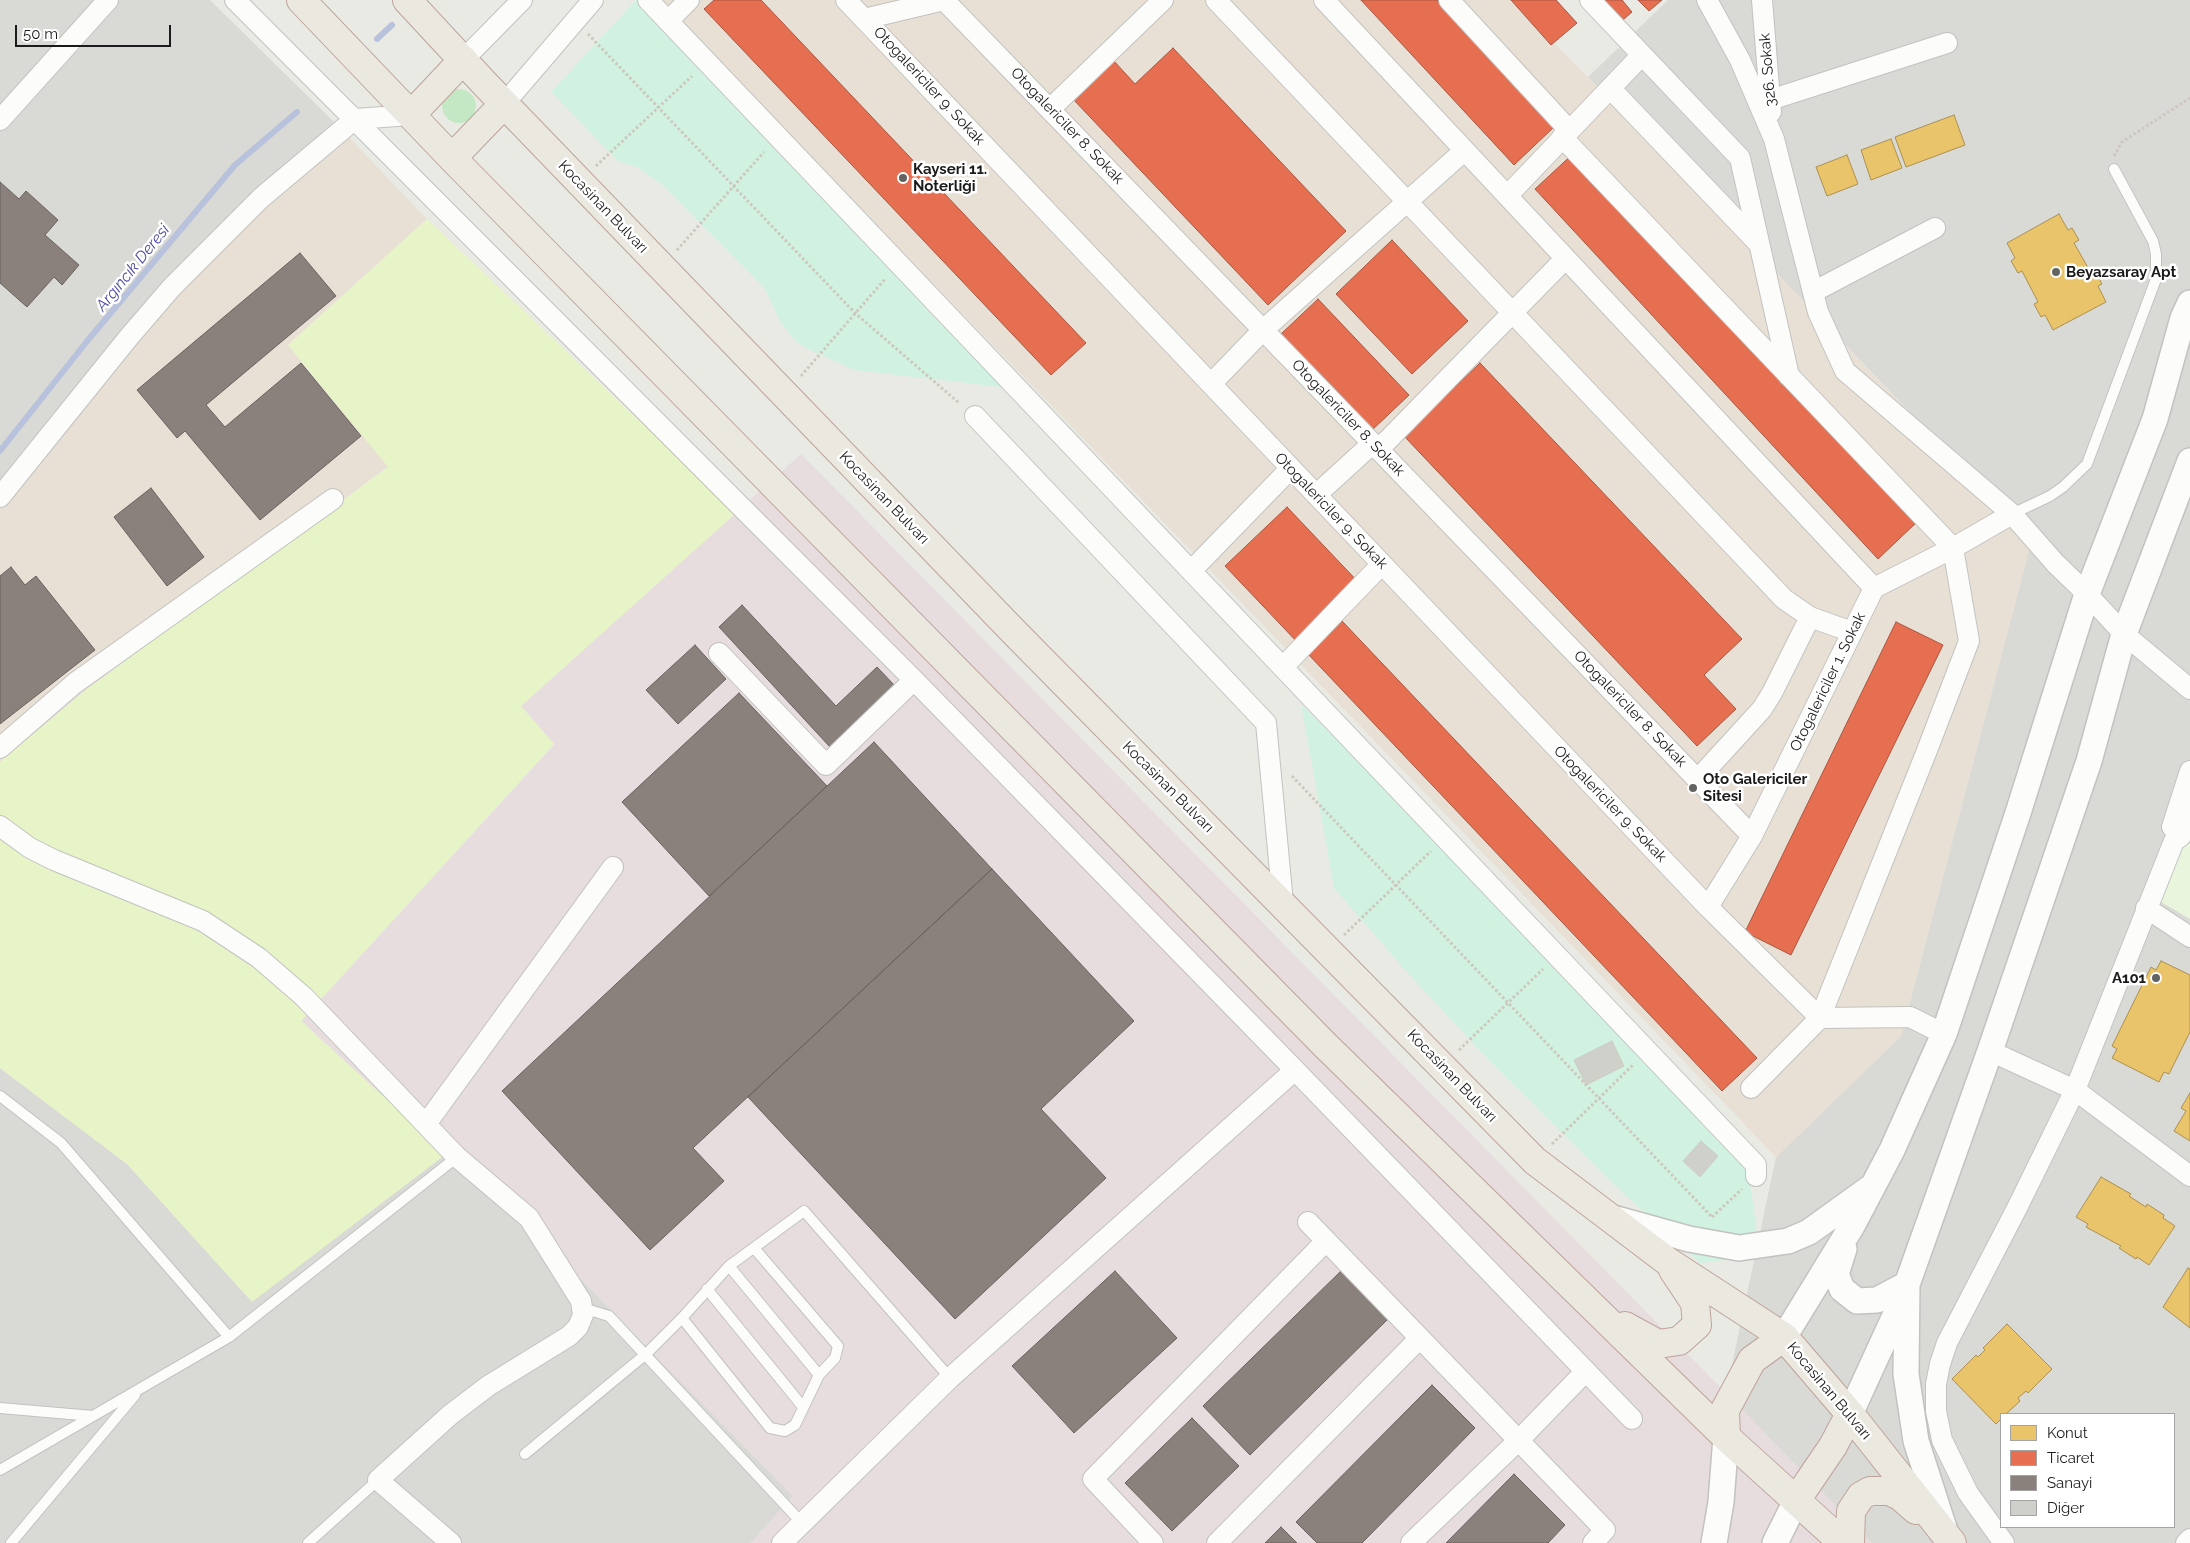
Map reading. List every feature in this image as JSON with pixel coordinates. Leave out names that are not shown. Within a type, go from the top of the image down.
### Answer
[{"type":"highway","points":[[301,0],[452,158],[1326,1046],[1726,1437],[1797,1499],[1843,1543]]},
{"type":"highway","name":"Kocasinan Bulvarı","points":[[407,0],[504,104],[1013,631],[1329,949],[1535,1161],[1667,1260],[1784,1337],[1850,1414],[1950,1540]]},
{"type":"highway","points":[[411,115],[463,60]]},
{"type":"highway","points":[[452,158],[504,104]]},
{"type":"highway","points":[[1599,1313],[1658,1344],[1679,1341],[1697,1325],[1695,1303],[1667,1260]]},
{"type":"highway","points":[[1726,1437],[1725,1410],[1752,1360],[1784,1337]]},
{"type":"highway","points":[[1797,1499],[1834,1446],[1850,1414]]},
{"type":"highway","points":[[1850,1543],[1850,1520],[1855,1503],[1861,1496],[1870,1491],[1880,1489],[1900,1496],[1950,1540]]},
{"type":"street","points":[[0,120],[108,0]]},
{"type":"street","points":[[236,0],[914,680],[1632,1419]]},
{"type":"street","points":[[463,60],[522,0]]},
{"type":"street","points":[[504,104],[593,0]]},
{"type":"street","points":[[648,0],[1756,1165],[1756,1176]]},
{"type":"street","points":[[668,21],[689,0]]},
{"type":"street","name":"Otogalericiler 9. Sokak","points":[[846,0],[1708,907],[1820,1018]]},
{"type":"street","points":[[864,19],[944,0]]},
{"type":"street","name":"Otogalericiler 8. Sokak","points":[[944,0],[1752,836]]},
{"type":"street","points":[[1050,108],[1163,0]]},
{"type":"street","points":[[1216,0],[1784,599],[1810,618],[1852,632]]},
{"type":"street","points":[[1324,0],[1464,151],[1508,195],[1564,259],[1874,588],[1953,548],[2012,514]]},
{"type":"street","points":[[1449,0],[1566,134],[1789,376],[1953,548],[1969,641],[1820,1018],[1751,1088]]},
{"type":"street","points":[[1590,0],[1740,158],[1789,376]]},
{"type":"street","points":[[1708,0],[1740,60],[1774,139],[1821,319],[1845,371],[2012,514],[2124,634],[2190,689]]},
{"type":"street","name":"326. Sokak","points":[[1762,0],[1774,139]]},
{"type":"street","points":[[1770,100],[1947,43]]},
{"type":"street","points":[[1508,195],[1642,55]]},
{"type":"street","points":[[1610,88],[1760,245]]},
{"type":"street","points":[[0,497],[129,337],[172,288],[261,198],[355,119],[411,115]]},
{"type":"street","points":[[1211,384],[1263,330],[1464,151]]},
{"type":"street","points":[[1813,292],[1935,228]]},
{"type":"street","points":[[1316,495],[1376,446],[1564,259]]},
{"type":"street","points":[[1784,1337],[1852,1226],[1874,1185],[1944,1034],[2018,813],[2088,594],[2155,419],[2183,318],[2190,303]]},
{"type":"street","points":[[975,416],[1266,723],[1283,903]]},
{"type":"street","points":[[1850,1414],[1907,1284],[1990,1051],[2088,761],[2124,634],[2190,461]]},
{"type":"street","points":[[1191,571],[1290,468]]},
{"type":"street","points":[[0,748],[75,684],[333,499]]},
{"type":"street","points":[[1282,667],[1382,564]]},
{"type":"street","name":"Otogalericiler 1. Sokak","points":[[1708,907],[1752,836],[1874,588]]},
{"type":"street","points":[[1698,779],[1762,708],[1772,693],[1810,618]]},
{"type":"street","points":[[719,653],[826,765],[914,680]]},
{"type":"street","points":[[2004,1543],[1968,1493],[1942,1440],[1936,1411],[1936,1384],[1947,1343],[2017,1208],[2075,1090],[2174,841],[2172,828],[2190,771]]},
{"type":"street","points":[[2174,841],[2181,836],[2190,812]]},
{"type":"street","points":[[0,826],[30,848],[54,860],[203,921],[232,938],[267,964],[304,997],[457,1156],[529,1218],[581,1301],[582,1321],[574,1332],[488,1386],[413,1446],[378,1480],[451,1543]]},
{"type":"street","points":[[426,1124],[614,867]]},
{"type":"street","points":[[2146,908],[2190,937]]},
{"type":"street","points":[[1820,1018],[1910,1017],[1944,1034]]},
{"type":"street","points":[[1990,1051],[2075,1090],[2190,1176]]},
{"type":"street","points":[[782,1543],[950,1378],[1295,1070]]},
{"type":"street","points":[[1609,1217],[1689,1239],[1738,1248],[1788,1241],[1809,1232],[1874,1185]]},
{"type":"street","points":[[1308,1222],[1605,1530],[1593,1543]]},
{"type":"street","points":[[1852,1226],[1836,1274],[1842,1289],[1857,1301],[1877,1300],[1907,1284]]},
{"type":"street","points":[[1153,1543],[1093,1480],[1326,1241]]},
{"type":"street","points":[[1907,1284],[1906,1374],[1916,1441],[1950,1540]]},
{"type":"street","points":[[1216,1543],[1420,1338]]},
{"type":"street","points":[[1411,1543],[1519,1440],[1586,1371]]},
{"type":"street","points":[[1714,1543],[1721,1502],[1726,1437]]},
{"type":"street","points":[[1775,1543],[1797,1499]]},
{"type":"street","points":[[2186,1543],[2190,1538]]},
{"type":"lane","points":[[2012,514],[2050,496],[2069,482],[2087,464],[2156,278],[2157,260],[2153,241],[2114,169]]},
{"type":"lane","points":[[0,1096],[61,1143],[229,1337]]},
{"type":"lane","points":[[0,1470],[229,1337],[457,1156]]},
{"type":"lane","points":[[525,1454],[646,1354],[729,1266],[804,1211],[950,1378]]},
{"type":"lane","points":[[682,1318],[770,1428],[785,1431],[795,1425],[819,1375],[835,1358],[838,1346],[754,1248]]},
{"type":"lane","points":[[729,1266],[819,1375]]},
{"type":"lane","points":[[707,1288],[803,1407]]},
{"type":"lane","points":[[582,1308],[609,1316],[802,1523]]},
{"type":"lane","points":[[11,1543],[140,1389]]},
{"type":"lane","points":[[0,1408],[93,1416]]},
{"type":"lane","points":[[308,1543],[378,1480]]},
{"type":"path","points":[[574,20],[855,314],[975,416]]},
{"type":"path","points":[[579,181],[707,62]]},
{"type":"path","points":[[2114,169],[2114,154],[2122,142],[2190,98]]},
{"type":"path","points":[[661,267],[778,137]]},
{"type":"path","points":[[784,395],[899,264]]},
{"type":"path","points":[[1269,752],[1712,1217]]},
{"type":"path","points":[[1329,949],[1444,838]]},
{"type":"path","points":[[1443,1066],[1557,955]]},
{"type":"path","points":[[1535,1161],[1648,1051]]},
{"type":"shaded area","points":[[0,0],[210,0],[341,129],[0,490]]},
{"type":"shaded area","points":[[636,0],[640,0],[1018,389],[854,370],[806,348],[796,342],[781,323],[765,289],[665,187],[639,168],[618,161],[551,92]]},
{"type":"shaded area","name":"Oto Galericiler Sitesi","points":[[660,0],[1513,0],[2032,539],[1901,1036],[1776,1157]]},
{"type":"shaded area","points":[[1668,0],[2190,0],[2190,1543],[1870,1543],[1726,1393],[1776,1157],[1901,1036],[2032,539],[1588,77]]},
{"type":"shaded area","points":[[459,89],[466,90],[471,94],[475,99],[475,113],[471,118],[466,122],[459,123],[452,122],[447,118],[443,113],[442,106],[443,99],[447,94],[452,90]]},
{"type":"shaded area","points":[[341,129],[427,219],[288,345],[389,466],[86,690],[0,762],[0,490],[140,329]]},
{"type":"shaded area","points":[[801,454],[1872,1543],[751,1543],[793,1496],[570,1268],[301,1021],[554,745],[521,706]]},
{"type":"shaded area","points":[[1301,704],[1747,1159],[1760,1256],[1700,1263],[1624,1194],[1479,1050],[1405,970],[1334,888]]},
{"type":"shaded area","points":[[2190,814],[2190,919],[2161,902],[2160,895]]},
{"type":"shaded area","points":[[0,1068],[127,1164],[252,1301],[446,1154],[570,1268],[793,1496],[751,1543],[0,1543]]},
{"type":"sand","points":[[427,219],[736,513],[521,706],[554,744],[301,1021],[446,1154],[252,1302],[127,1164],[0,1068],[0,762],[86,690],[388,467],[288,345]]},
{"type":"building: Konut","points":[[1954,115],[1965,145],[1906,167],[1895,137]]},
{"type":"building: Konut","points":[[1891,139],[1902,168],[1871,180],[1861,150]]},
{"type":"building: Konut","points":[[1847,155],[1858,184],[1827,196],[1816,167]]},
{"type":"building: Konut","name":"Beyazsaray Apt","points":[[2059,214],[2068,230],[2072,228],[2079,240],[2074,243],[2091,273],[2095,271],[2102,284],[2098,286],[2106,302],[2053,330],[2045,315],[2041,317],[2034,304],[2038,302],[2022,271],[2018,273],[2011,261],[2015,258],[2007,243]]},
{"type":"building: Konut","points":[[2161,961],[2190,975],[2190,1032],[2169,1074],[2164,1072],[2159,1082],[2112,1058],[2117,1049],[2112,1046],[2151,967],[2156,970]]},
{"type":"building: Konut","points":[[2190,1093],[2190,1141],[2174,1131],[2186,1111],[2181,1108]]},
{"type":"building: Konut","points":[[2101,1177],[2131,1194],[2129,1196],[2146,1207],[2147,1204],[2164,1215],[2163,1218],[2175,1226],[2149,1265],[2119,1248],[2121,1246],[2086,1227],[2088,1224],[2076,1217]]},
{"type":"building: Konut","points":[[2188,1268],[2190,1269],[2190,1328],[2163,1307]]},
{"type":"building: Konut","points":[[2007,1324],[2052,1369],[2028,1393],[2026,1391],[2018,1398],[2020,1401],[2007,1413],[2000,1413],[2000,1420],[1996,1424],[1952,1379],[1976,1355],[1978,1357],[1985,1350],[1983,1348]]},
{"type":"building: Ticaret","points":[[714,0],[761,0],[1086,343],[1051,375],[704,9]]},
{"type":"building: Ticaret","points":[[1361,0],[1437,0],[1554,127],[1514,165]]},
{"type":"building: Ticaret","points":[[1511,0],[1556,0],[1577,23],[1551,45]]},
{"type":"building: Ticaret","points":[[1596,0],[1622,0],[1632,12],[1616,26]]},
{"type":"building: Ticaret","points":[[1638,0],[1662,0],[1649,11]]},
{"type":"building: Ticaret","points":[[1173,48],[1346,231],[1268,305],[1072,98],[1113,60],[1135,84]]},
{"type":"building: Ticaret","points":[[1576,151],[1918,521],[1878,559],[1535,189]]},
{"type":"building: Ticaret","points":[[1392,240],[1468,321],[1412,374],[1336,294]]},
{"type":"building: Ticaret","points":[[1318,299],[1409,395],[1370,432],[1280,335]]},
{"type":"building: Ticaret","points":[[1480,363],[1742,639],[1704,675],[1736,709],[1697,746],[1404,436]]},
{"type":"building: Ticaret","points":[[1287,507],[1361,585],[1299,644],[1225,566]]},
{"type":"building: Ticaret","points":[[1342,621],[1757,1058],[1722,1091],[1308,654]]},
{"type":"building: Ticaret","points":[[1896,622],[1943,645],[1791,955],[1745,932]]},
{"type":"building: Sanayi","points":[[0,182],[19,199],[26,191],[58,220],[45,235],[79,265],[62,285],[54,277],[27,307],[0,283]]},
{"type":"building: Sanayi","points":[[300,253],[336,296],[206,405],[225,427],[301,363],[361,436],[260,520],[185,431],[177,438],[137,390]]},
{"type":"building: Sanayi","points":[[151,488],[204,557],[167,586],[114,517]]},
{"type":"building: Sanayi","points":[[11,567],[25,585],[36,576],[95,650],[0,724],[0,576]]},
{"type":"building: Sanayi","points":[[742,605],[836,706],[877,667],[895,686],[830,747],[719,627]]},
{"type":"building: Sanayi","points":[[695,645],[726,679],[678,724],[646,690]]},
{"type":"building: Sanayi","points":[[739,693],[827,786],[709,896],[622,802]]},
{"type":"building: Sanayi","points":[[874,742],[992,869],[693,1148],[724,1181],[650,1250],[502,1091]]},
{"type":"building: Sanayi","points":[[992,869],[1134,1021],[1041,1109],[1106,1178],[955,1319],[748,1097]]},
{"type":"building: Sanayi","points":[[1342,1270],[1389,1318],[1250,1455],[1203,1406]]},
{"type":"building: Sanayi","points":[[1115,1271],[1177,1338],[1074,1433],[1012,1366]]},
{"type":"building: Sanayi","points":[[1432,1385],[1475,1428],[1362,1543],[1317,1543],[1296,1522]]},
{"type":"building: Sanayi","points":[[1192,1418],[1239,1466],[1172,1531],[1125,1483]]},
{"type":"building: Sanayi","points":[[1514,1474],[1565,1525],[1548,1543],[1446,1543]]},
{"type":"building: Sanayi","points":[[1281,1527],[1297,1543],[1265,1543]]},
{"type":"building: Diğer","points":[[1612,1041],[1624,1066],[1586,1085],[1574,1060]]},
{"type":"building: Diğer","points":[[1701,1141],[1718,1156],[1700,1177],[1683,1161]]},
{"type":"waterway","points":[[377,39],[392,25]]},
{"type":"waterway","name":"Argıncık Deresi","points":[[0,451],[88,340],[235,165],[297,112]]},
{"type":"place","name":"Kayseri 11. Noterliği","points":[[903,178]]},
{"type":"place","name":"Beyazsaray Apt","points":[[2056,272]]},
{"type":"place","name":"Oto Galericiler Sitesi","points":[[1693,788]]},
{"type":"place","name":"A101","points":[[2156,978]]}]
